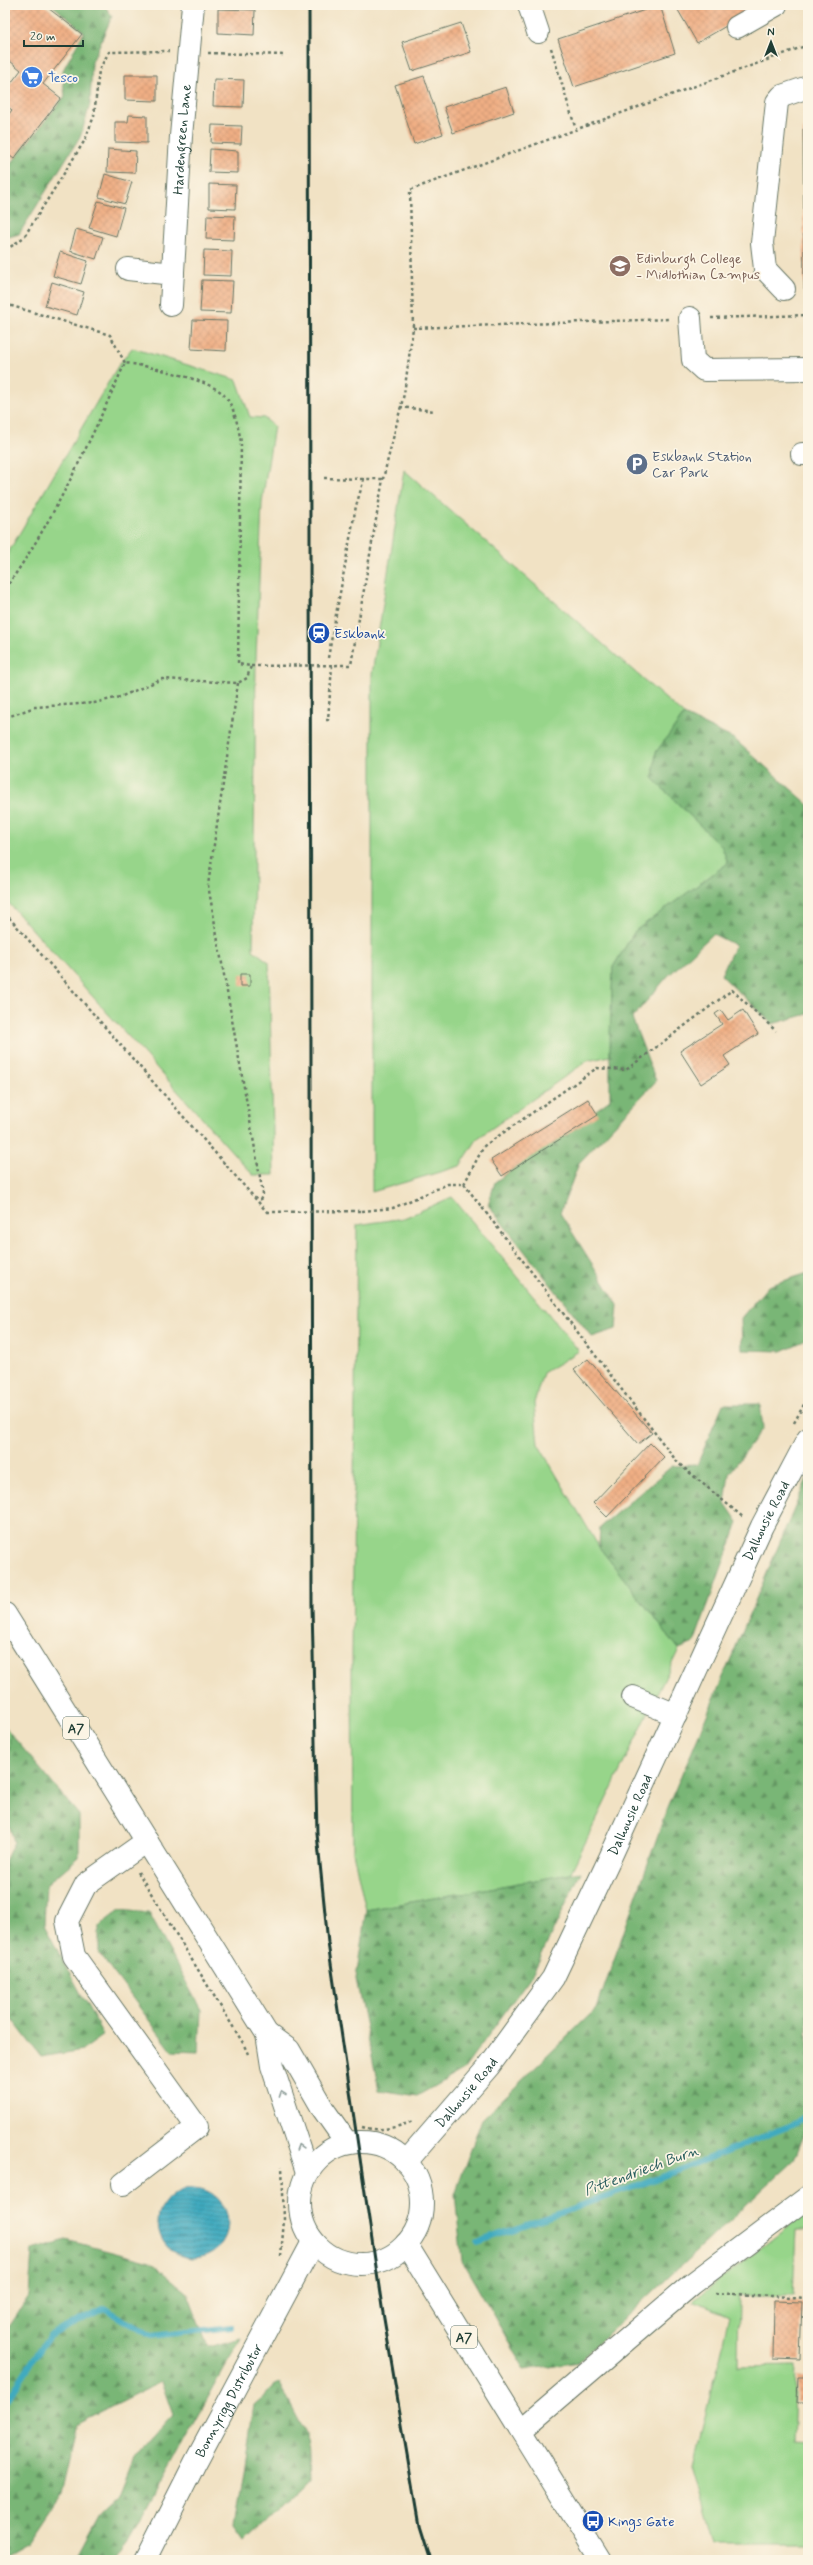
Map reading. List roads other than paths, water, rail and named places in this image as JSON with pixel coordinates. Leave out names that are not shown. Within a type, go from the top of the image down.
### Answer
[{"type":"main road","name":"Hardengreen Lane","points":[[171,305],[181,136],[193,5]]},
{"type":"main road","points":[[529,5],[538,32]]},
{"type":"main road","points":[[737,27],[776,5]]},
{"type":"main road","points":[[784,289],[765,269],[762,243],[777,102],[782,96],[808,87]]},
{"type":"main road","points":[[128,269],[173,274]]},
{"type":"main road","points":[[690,318],[693,360],[704,370],[808,370]]},
{"type":"main road","name":"Dalhousie Road","points":[[406,2162],[489,2066],[553,1978],[676,1715],[762,1526],[808,1438]]},
{"type":"main road","name":"A7","points":[[5,1614],[267,2034],[289,2050],[323,2109],[353,2134]]},
{"type":"main road","points":[[633,1697],[676,1715]]},
{"type":"main road","points":[[123,2184],[197,2127],[74,1956],[67,1920],[86,1884],[148,1841]]},
{"type":"main road","name":"A7","points":[[267,2034],[272,2066],[307,2172]]},
{"type":"main road","points":[[353,2134],[398,2154],[406,2162],[419,2183],[422,2206],[418,2223],[406,2244],[383,2260],[356,2264],[346,2262],[327,2254],[313,2242],[302,2219],[299,2199],[307,2172],[321,2156],[353,2134]]},
{"type":"main road","points":[[522,2430],[692,2284],[808,2197]]},
{"type":"main road","name":"Bonnyrigg Distributor","points":[[146,2560],[195,2462],[313,2242]]},
{"type":"main road","name":"A7","points":[[406,2244],[601,2560]]},
{"type":"water","points":[[193,2188],[206,2191],[218,2198],[225,2210],[228,2223],[225,2236],[218,2248],[206,2255],[193,2258],[180,2255],[168,2248],[161,2236],[158,2223],[161,2210],[168,2198],[180,2191]]},
{"type":"waterway","name":"Pittendriech Burn","points":[[478,2242],[659,2178],[797,2123],[808,2113]]},
{"type":"waterway","name":"Pittendriech Burn","points":[[5,2403],[49,2336],[104,2308],[151,2336],[232,2327]]},
{"type":"railway","points":[[309,5],[312,1605],[317,1834],[328,1943],[382,2307],[419,2525],[430,2560]]},
{"type":"place","name":"Tesco","points":[[32,77]]},
{"type":"place","name":"Edinburgh College - Midlothian Campus","points":[[620,266]]},
{"type":"place","name":"Eskbank Station Car Park","points":[[637,464]]},
{"type":"place","name":"Eskbank","points":[[319,633]]},
{"type":"place","name":"Kings Gate","points":[[593,2521]]}]
